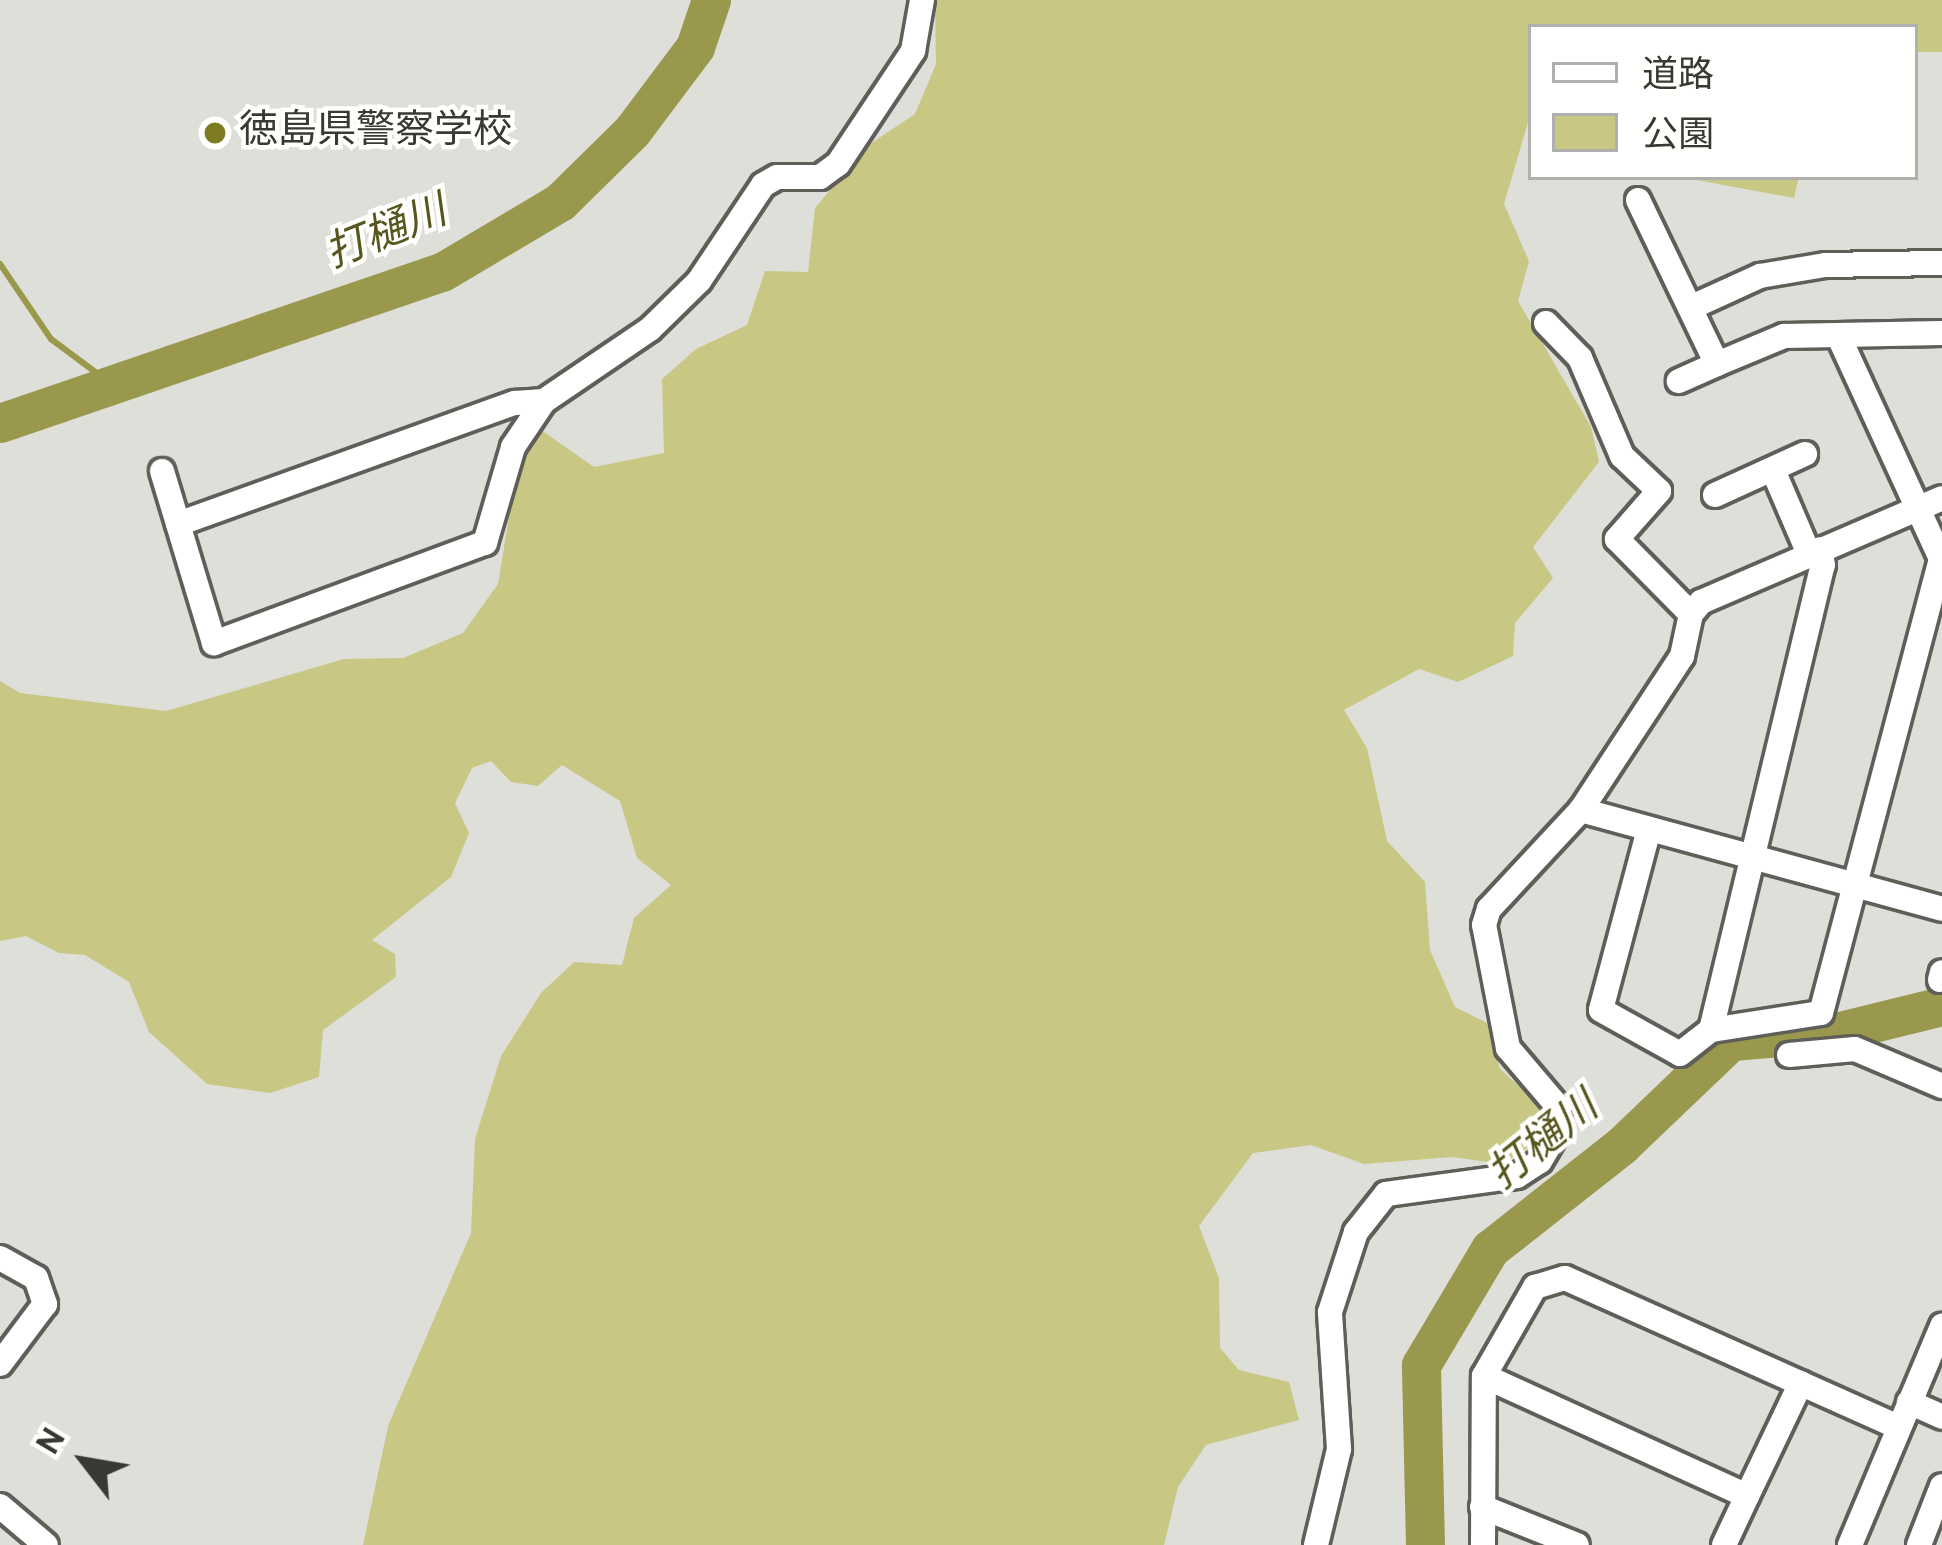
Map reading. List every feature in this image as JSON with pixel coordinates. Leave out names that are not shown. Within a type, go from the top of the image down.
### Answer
[{"type":"street","points":[[162,471],[214,643],[484,543],[513,447],[544,401],[678,306],[763,185],[777,177],[820,177],[838,164],[913,51],[922,0]]},
{"type":"street","points":[[1639,200],[1717,364]]},
{"type":"street","points":[[1693,307],[1760,276],[1825,265],[1942,263]]},
{"type":"street","points":[[1546,323],[1580,358],[1622,456],[1659,491],[1616,539],[1691,614]]},
{"type":"street","points":[[1679,381],[1784,336],[1942,333]]},
{"type":"street","points":[[1648,833],[1601,1010],[1679,1054],[1711,1030],[1821,1012],[1941,560],[1838,338]]},
{"type":"street","points":[[178,524],[515,403],[544,401]]},
{"type":"street","points":[[1715,495],[1804,454]]},
{"type":"street","points":[[1711,1030],[1823,566],[1773,470]]},
{"type":"street","points":[[1316,1545],[1339,1449],[1330,1312],[1356,1232],[1386,1194],[1517,1176],[1540,1161],[1556,1134],[1559,1108],[1508,1048],[1484,925],[1489,909],[1581,810],[1682,656],[1691,614],[1701,602],[1942,498]]},
{"type":"street","points":[[1581,810],[1648,833],[1942,909]]},
{"type":"street","points":[[1789,1054],[1855,1049],[1942,1086]]},
{"type":"street","points":[[0,1258],[36,1278],[45,1304],[0,1364]]},
{"type":"street","points":[[1483,1545],[1484,1376],[1535,1287],[1565,1278],[1898,1427]]},
{"type":"street","points":[[1850,1545],[1942,1325]]},
{"type":"street","points":[[1484,1376],[1747,1496]]},
{"type":"street","points":[[1724,1545],[1801,1383]]},
{"type":"street","points":[[1909,1402],[1942,1417]]},
{"type":"street","points":[[1919,1545],[1942,1486]]},
{"type":"street","points":[[1482,1508],[1577,1545]]},
{"type":"street","points":[[1,1511],[46,1545]]},
{"type":"green space","points":[[935,0],[1942,0],[1942,52],[1918,52],[1918,24],[1528,24],[1528,122],[1504,204],[1529,261],[1518,301],[1591,427],[1599,462],[1533,547],[1553,578],[1515,623],[1513,656],[1458,682],[1419,669],[1344,710],[1367,748],[1387,841],[1425,882],[1430,950],[1455,1007],[1487,1023],[1500,1069],[1543,1107],[1541,1140],[1502,1164],[1452,1157],[1364,1164],[1311,1145],[1253,1153],[1199,1226],[1219,1278],[1220,1348],[1239,1370],[1289,1382],[1299,1420],[1206,1445],[1178,1487],[1164,1545],[363,1545],[388,1426],[471,1233],[475,1139],[501,1056],[541,993],[574,962],[622,965],[634,918],[671,885],[637,858],[620,801],[562,765],[538,786],[511,782],[491,761],[472,768],[455,803],[469,833],[451,877],[372,940],[395,954],[396,977],[323,1030],[319,1077],[270,1093],[207,1084],[149,1032],[129,982],[85,955],[59,953],[26,936],[0,941],[0,681],[20,693],[166,711],[344,659],[403,658],[463,633],[498,584],[516,474],[537,427],[594,467],[664,453],[662,379],[696,349],[747,325],[765,271],[808,272],[815,208],[867,146],[915,114],[936,64]]},
{"type":"green space","points":[[1697,180],[1798,180],[1794,198]]},
{"type":"waterway","name":"打樋川","points":[[0,423],[442,272],[560,202],[632,131],[695,47],[711,0]]},
{"type":"waterway","points":[[0,264],[51,339],[110,383]]},
{"type":"waterway","name":"打樋川","points":[[1425,1545],[1421,1365],[1490,1249],[1622,1145],[1731,1041],[1832,1033],[1942,1006]]},
{"type":"place","name":"徳島県警察学校","points":[[215,133]]}]
